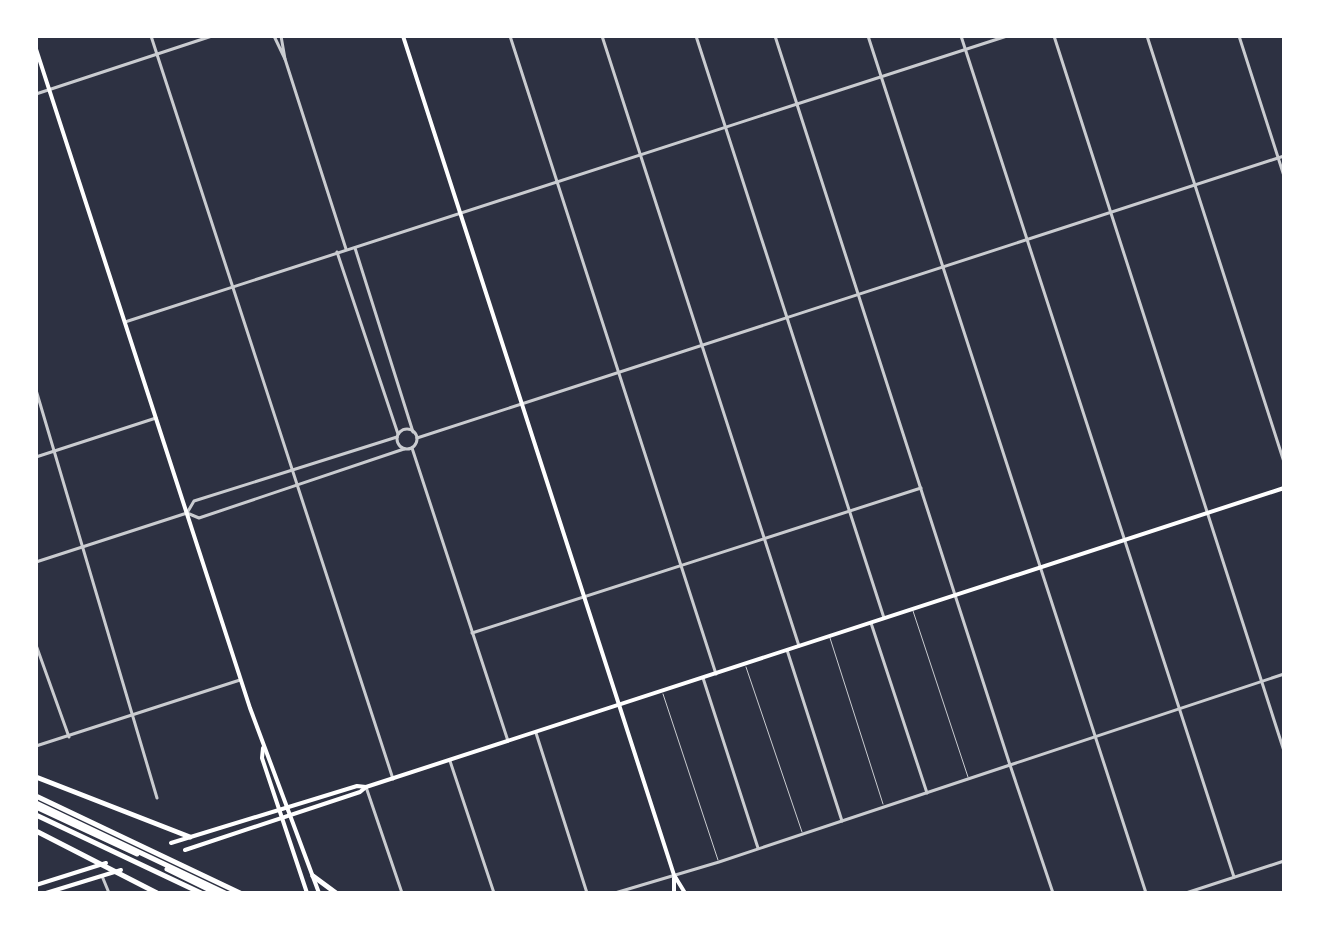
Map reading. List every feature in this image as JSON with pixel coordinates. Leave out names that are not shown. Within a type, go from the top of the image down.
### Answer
[{"type":"highway","points":[[36,777],[190,837]]},
{"type":"highway","points":[[36,796],[240,893]]},
{"type":"highway","points":[[36,805],[216,893]]},
{"type":"highway","points":[[36,805],[225,893]]},
{"type":"highway","points":[[36,815],[201,893]]},
{"type":"highway","points":[[36,831],[157,893]]},
{"type":"highway","points":[[313,876],[336,893]]},
{"type":"main road","points":[[403,36],[674,875],[685,893]]},
{"type":"main road","points":[[36,49],[263,748],[262,758],[307,893]]},
{"type":"main road","points":[[171,843],[450,761],[1284,488]]},
{"type":"main road","points":[[263,748],[271,756],[319,893]]},
{"type":"main road","points":[[185,850],[360,792],[366,787]]},
{"type":"main road","points":[[36,885],[106,863]]},
{"type":"main road","points":[[46,893],[121,870]]},
{"type":"main road","points":[[674,875],[674,893]]},
{"type":"street","points":[[151,36],[393,779]]},
{"type":"street","points":[[36,94],[212,36]]},
{"type":"street","points":[[274,36],[285,59],[346,249]]},
{"type":"street","points":[[281,36],[285,59]]},
{"type":"street","points":[[510,36],[716,674]]},
{"type":"street","points":[[602,36],[799,646]]},
{"type":"street","points":[[696,36],[884,618]]},
{"type":"street","points":[[775,36],[1053,893]]},
{"type":"street","points":[[868,36],[1146,893]]},
{"type":"street","points":[[961,36],[1234,877]]},
{"type":"street","points":[[125,322],[1007,36]]},
{"type":"street","points":[[1054,36],[1284,751]]},
{"type":"street","points":[[1147,36],[1284,462]]},
{"type":"street","points":[[1239,36],[1284,176]]},
{"type":"street","points":[[508,741],[412,448],[417,438],[1284,156]]},
{"type":"street","points":[[355,247],[417,438]]},
{"type":"street","points":[[337,252],[397,436],[404,449]]},
{"type":"street","points":[[36,390],[157,798]]},
{"type":"street","points":[[36,457],[156,418]]},
{"type":"street","points":[[187,513],[194,501],[397,436],[407,429],[413,432]]},
{"type":"street","points":[[36,562],[187,513],[199,518],[412,448]]},
{"type":"street","points":[[472,633],[921,488]]},
{"type":"street","points":[[871,623],[927,793]]},
{"type":"street","points":[[36,645],[69,737]]},
{"type":"street","points":[[787,650],[842,821]]},
{"type":"street","points":[[615,893],[803,835],[1284,674]]},
{"type":"street","points":[[703,678],[758,848]]},
{"type":"street","points":[[36,746],[240,680]]},
{"type":"street","points":[[535,732],[587,893]]},
{"type":"street","points":[[450,761],[494,893]]},
{"type":"street","points":[[366,787],[402,893]]},
{"type":"street","points":[[1186,893],[1284,861]]},
{"type":"street","points":[[102,876],[109,893]]},
{"type":"lane","points":[[913,609],[968,779]]},
{"type":"lane","points":[[829,636],[884,807]]},
{"type":"lane","points":[[745,664],[803,835]]},
{"type":"lane","points":[[662,691],[719,862]]}]
